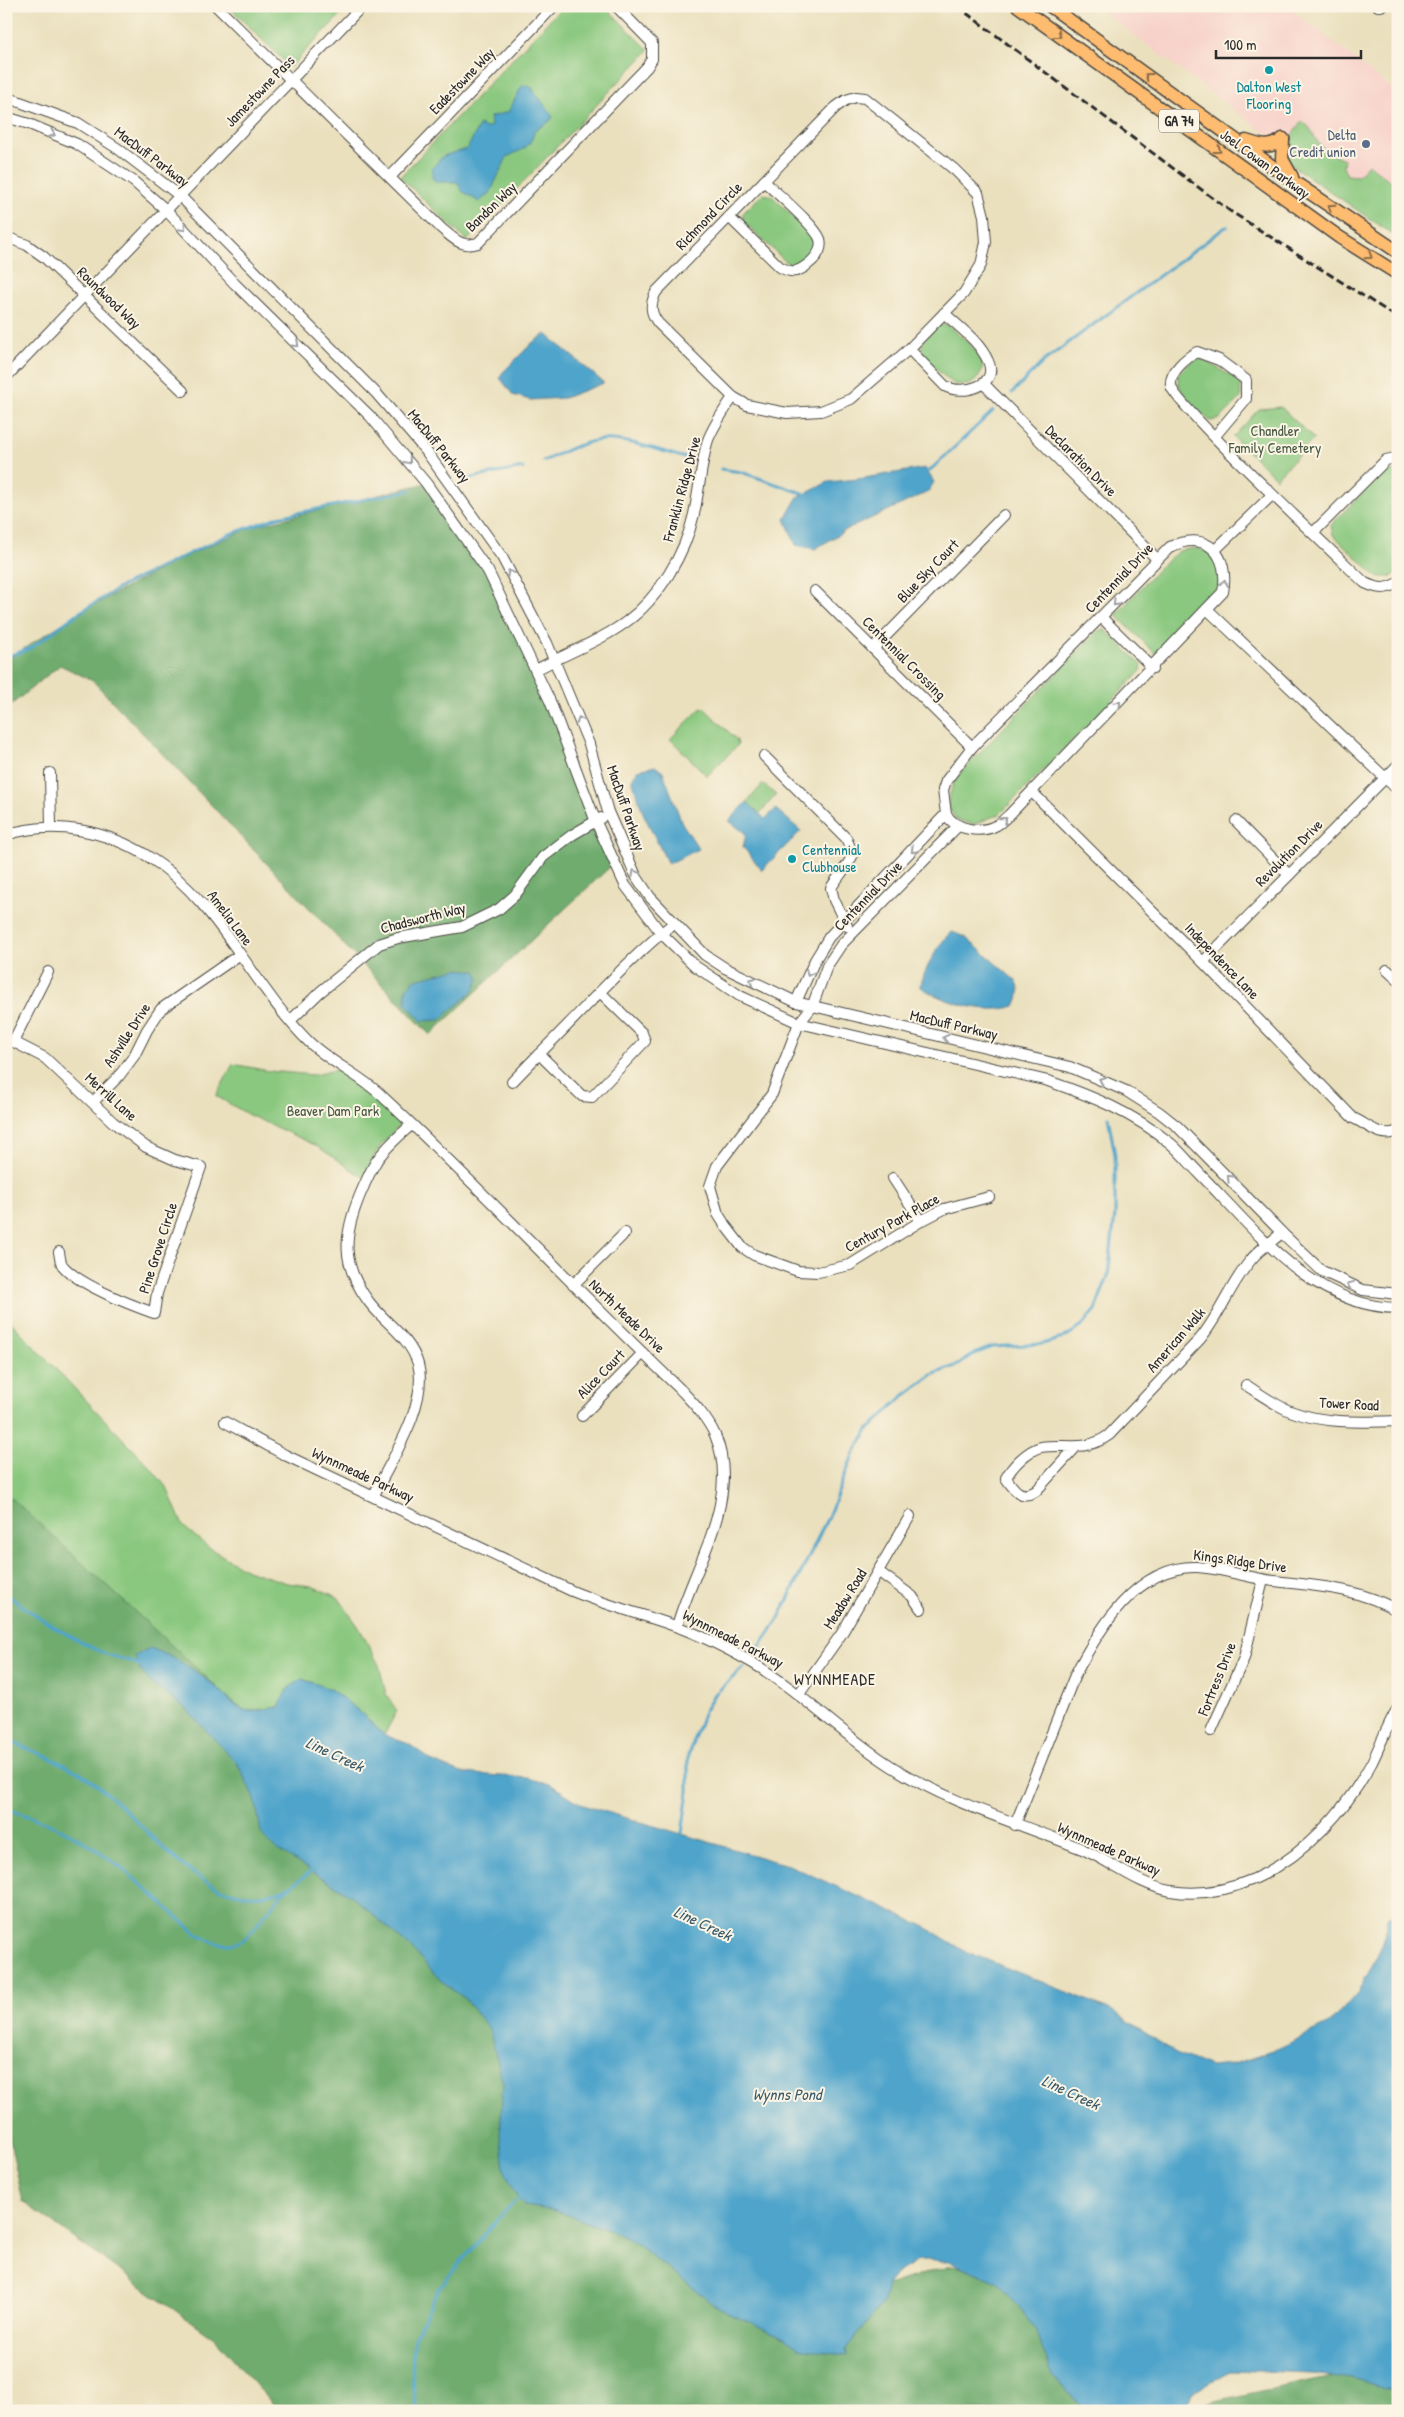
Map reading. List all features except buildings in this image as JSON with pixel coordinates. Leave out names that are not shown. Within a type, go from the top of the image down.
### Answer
[{"type":"main road","name":"Joel Cowan Parkway","points":[[1018,6],[1339,237],[1398,274]]},
{"type":"main road","name":"Joel Cowan Parkway","points":[[1050,6],[1294,182],[1398,252]]},
{"type":"main road","points":[[1230,134],[1263,147],[1276,144],[1283,139],[1282,159],[1294,182]]},
{"type":"street","name":"Bandon Way","points":[[217,6],[457,241],[470,246],[478,243],[647,67],[652,59],[652,42],[616,6]]},
{"type":"street","name":"Jamestowne Pass","points":[[6,377],[362,6]]},
{"type":"street","name":"Eadestowne Way","points":[[391,176],[554,6]]},
{"type":"street","name":"MacDuff Parkway","points":[[6,96],[78,123],[117,148],[180,196],[376,393],[426,452],[502,557],[554,660],[589,744],[608,812],[636,876],[650,897],[690,941],[719,964],[796,1002],[1070,1067],[1126,1091],[1159,1112],[1178,1127],[1322,1271],[1363,1290],[1398,1294]]},
{"type":"street","name":"Richmond Circle","points":[[856,97],[865,98],[954,170],[978,193],[984,216],[986,242],[982,265],[964,293],[909,349],[862,391],[851,399],[821,410],[801,414],[768,411],[747,405],[733,397],[658,323],[652,314],[651,304],[656,292],[764,181],[836,107],[846,100],[856,97]]},
{"type":"street","name":"MacDuff Parkway","points":[[6,117],[77,144],[133,181],[166,210],[235,284],[370,416],[426,483],[488,571],[536,670],[596,822],[625,885],[661,933],[694,966],[740,996],[798,1023],[1048,1081],[1086,1094],[1118,1108],[1171,1144],[1268,1244],[1294,1268],[1317,1284],[1360,1302],[1385,1308],[1398,1308]]},
{"type":"street","points":[[729,217],[780,267],[789,272],[799,271],[812,262],[820,252],[820,240],[814,229],[764,181]]},
{"type":"street","name":"Roundwood Way","points":[[6,237],[26,245],[44,257],[183,391]]},
{"type":"street","points":[[909,349],[945,386],[952,390],[976,389],[984,384],[989,373],[990,364],[985,354],[977,343],[944,313]]},
{"type":"street","points":[[1215,436],[1246,399],[1246,380],[1219,360],[1197,352],[1188,357],[1174,373],[1171,386],[1175,396],[1272,495],[1365,583],[1377,588],[1388,589],[1398,582]]},
{"type":"street","name":"Declaration Drive","points":[[984,384],[1157,559]]},
{"type":"street","name":"Franklin Ridge Drive","points":[[536,670],[603,636],[627,621],[647,602],[666,578],[681,554],[693,518],[708,442],[733,397]]},
{"type":"street","points":[[1313,533],[1386,460],[1395,458],[1398,460]]},
{"type":"street","points":[[946,814],[958,826],[974,829],[997,825],[1032,792],[1153,668],[1223,592],[1226,578],[1224,563],[1215,550],[1272,495]]},
{"type":"street","name":"Blue Sky Court","points":[[873,649],[1004,514]]},
{"type":"street","name":"Centennial Drive","points":[[796,1002],[815,960],[829,937],[946,814],[944,790],[946,782],[972,747],[1102,618],[1170,547],[1181,541],[1194,540],[1205,543],[1215,550]]},
{"type":"street","name":"Centennial Crossing","points":[[815,591],[972,747]]},
{"type":"street","points":[[1207,610],[1398,790]]},
{"type":"street","points":[[1102,618],[1153,668]]},
{"type":"street","points":[[764,756],[846,838],[853,854],[849,864],[840,873],[831,888],[844,923],[853,932]]},
{"type":"street","name":"Revolution Drive","points":[[1203,962],[1398,765]]},
{"type":"street","points":[[50,773],[51,827]]},
{"type":"street","name":"Independence Lane","points":[[1032,792],[1203,962],[1353,1118],[1380,1134],[1389,1135],[1398,1131]]},
{"type":"street","name":"Chadsworth Way","points":[[291,1020],[320,992],[379,944],[408,936],[462,927],[499,909],[515,895],[543,857],[572,835],[596,822],[608,812]]},
{"type":"street","points":[[1236,821],[1289,875]]},
{"type":"street","name":"Centennial Drive","points":[[812,1007],[827,966],[841,946],[958,826]]},
{"type":"street","name":"Amelia Lane","points":[[6,835],[21,830],[51,827],[88,832],[126,843],[152,859],[202,903],[239,955],[308,1041],[324,1055],[368,1084]]},
{"type":"street","points":[[512,1082],[661,933],[674,923]]},
{"type":"street","name":"Ashville Drive","points":[[94,1102],[119,1076],[134,1056],[147,1030],[161,1009],[239,955]]},
{"type":"street","points":[[1387,970],[1398,980]]},
{"type":"street","points":[[10,1040],[48,972]]},
{"type":"street","points":[[539,1054],[582,1096],[592,1097],[645,1041],[642,1033],[601,993]]},
{"type":"street","points":[[796,1002],[798,1023]]},
{"type":"street","points":[[798,1023],[812,1007]]},
{"type":"street","name":"Century Park Place","points":[[798,1023],[772,1094],[717,1166],[710,1186],[718,1214],[742,1247],[754,1255],[779,1266],[810,1273],[850,1265],[944,1209],[989,1197]]},
{"type":"street","name":"Merrill Lane","points":[[10,1040],[45,1058],[94,1102],[113,1122],[146,1147],[174,1160],[201,1167]]},
{"type":"street","name":"North Meade Drive","points":[[368,1084],[680,1389],[705,1416],[721,1454],[724,1470],[723,1493],[677,1626]]},
{"type":"street","points":[[374,1496],[410,1423],[420,1383],[418,1364],[403,1336],[370,1303],[354,1276],[347,1248],[349,1223],[366,1179],[377,1160],[411,1125]]},
{"type":"street","name":"Pine Grove Circle","points":[[59,1252],[62,1266],[72,1274],[132,1306],[154,1313],[157,1293],[201,1167]]},
{"type":"street","points":[[893,1178],[921,1221]]},
{"type":"street","points":[[573,1285],[625,1233]]},
{"type":"street","name":"American Walk","points":[[1076,1447],[1036,1491],[1030,1495],[1024,1496],[1015,1491],[1006,1478],[1028,1453],[1040,1448],[1076,1447],[1098,1442],[1109,1435],[1213,1324],[1237,1279],[1250,1260],[1282,1233]]},
{"type":"street","name":"Alice Court","points":[[582,1416],[643,1353]]},
{"type":"street","name":"Tower Road","points":[[1246,1385],[1288,1410],[1311,1418],[1334,1421],[1398,1421]]},
{"type":"street","name":"Wynnmeade Parkway","points":[[225,1422],[285,1455],[572,1591],[606,1605],[677,1626],[749,1661],[799,1694],[891,1767],[929,1788],[1015,1825],[1083,1850],[1135,1878],[1159,1888],[1200,1892],[1227,1888],[1255,1878],[1281,1864],[1304,1846],[1342,1810],[1371,1762],[1398,1708]]},
{"type":"street","name":"Meadow Road","points":[[799,1694],[842,1633],[910,1516]]},
{"type":"street","name":"Kings Ridge Drive","points":[[1015,1825],[1075,1676],[1103,1629],[1135,1591],[1159,1576],[1182,1568],[1197,1567],[1263,1580],[1353,1592],[1398,1611]]},
{"type":"street","points":[[879,1572],[912,1596],[921,1609]]},
{"type":"street","name":"Fortress Drive","points":[[1211,1731],[1244,1658],[1263,1580]]},
{"type":"shaded area","points":[[1095,6],[1287,6],[1396,92],[1398,90],[1398,221],[1260,129]]},
{"type":"green space","points":[[233,6],[349,6],[290,67],[231,9]]},
{"type":"green space","points":[[563,6],[604,6],[649,50],[467,241],[400,177]]},
{"type":"green space","points":[[1302,121],[1322,147],[1344,159],[1343,166],[1347,175],[1358,176],[1368,164],[1392,182],[1398,190],[1398,238],[1290,164],[1287,147],[1291,136]]},
{"type":"green space","points":[[763,194],[772,196],[811,235],[813,251],[803,262],[792,265],[786,262],[743,221],[743,213]]},
{"type":"green space","points":[[940,325],[948,325],[971,346],[981,361],[982,369],[978,377],[969,385],[954,384],[932,365],[923,353],[923,342]]},
{"type":"green space","points":[[1200,358],[1240,381],[1241,398],[1220,419],[1210,421],[1188,400],[1180,388],[1178,374],[1192,361]]},
{"type":"green space","name":"Chandler Family Cemetery","points":[[1281,407],[1314,439],[1276,478],[1233,437],[1259,409]]},
{"type":"green space","points":[[1385,470],[1398,473],[1398,571],[1391,577],[1377,577],[1333,535],[1331,525]]},
{"type":"green space","points":[[426,483],[488,571],[536,670],[612,865],[430,1035],[93,681],[60,665],[6,709],[6,657],[14,655],[77,614],[175,561],[252,527]]},
{"type":"green space","points":[[1194,548],[1209,552],[1221,567],[1217,594],[1157,655],[1116,615],[1161,566],[1179,551]]},
{"type":"green space","points":[[1104,629],[1142,665],[1141,671],[1000,814],[974,824],[956,820],[947,804],[955,778],[1098,631]]},
{"type":"green space","points":[[704,708],[737,740],[738,745],[707,776],[670,739],[700,709]]},
{"type":"green space","points":[[763,784],[776,795],[759,814],[747,802]]},
{"type":"green space","name":"Beaver Dam Park","points":[[233,1064],[269,1071],[314,1075],[340,1069],[364,1085],[400,1124],[379,1148],[363,1177],[315,1145],[249,1115],[216,1096]]},
{"type":"green space","points":[[6,1317],[150,1467],[167,1488],[183,1526],[209,1548],[247,1570],[287,1583],[311,1586],[338,1597],[360,1629],[379,1665],[386,1694],[397,1711],[384,1735],[359,1711],[330,1689],[302,1679],[279,1707],[247,1711],[231,1702],[6,1944]]},
{"type":"green space","points":[[6,1493],[873,2291],[950,2265],[1027,2276],[1122,2411],[279,2411],[214,2338],[23,2202],[6,2122]]},
{"type":"green space","points":[[1398,2364],[1398,2411],[1191,2411],[1205,2403],[1370,2368]]},
{"type":"water","points":[[527,85],[532,88],[553,117],[549,122],[535,130],[525,148],[507,157],[490,193],[479,202],[462,191],[457,182],[436,182],[432,178],[432,168],[443,156],[467,149],[480,124],[485,128],[491,126],[490,117],[508,112],[522,86]]},
{"type":"water","points":[[546,334],[604,383],[564,398],[530,400],[513,395],[500,378],[502,373],[533,342]]},
{"type":"water","points":[[925,468],[934,482],[928,492],[846,530],[815,549],[796,545],[785,519],[797,498],[828,482]]},
{"type":"water","points":[[655,766],[663,772],[682,823],[699,849],[668,864],[643,813],[632,779],[638,770]]},
{"type":"water","points":[[747,802],[765,819],[776,809],[801,831],[762,870],[743,847],[746,834],[729,821]]},
{"type":"water","points":[[952,932],[965,937],[1016,981],[1019,993],[1015,1006],[992,1009],[966,1006],[942,998],[921,987],[932,958],[943,941]]},
{"type":"water","points":[[457,969],[476,971],[479,979],[473,991],[440,1020],[422,1021],[406,1004],[406,988],[416,979]]},
{"type":"water","name":"Wynns Pond","points":[[150,1648],[168,1655],[194,1670],[243,1710],[255,1711],[279,1707],[287,1689],[302,1679],[330,1689],[359,1711],[384,1735],[409,1744],[435,1763],[462,1773],[528,1778],[550,1784],[583,1805],[791,1866],[924,1926],[965,1951],[1109,2009],[1176,2053],[1211,2067],[1230,2065],[1273,2051],[1331,2023],[1358,1992],[1383,1943],[1387,1918],[1398,1912],[1398,2389],[1386,2389],[1352,2379],[1313,2373],[1232,2370],[1192,2393],[1189,2400],[1178,2411],[1084,2411],[1049,2370],[1036,2329],[998,2282],[949,2261],[916,2261],[895,2274],[887,2286],[883,2302],[846,2349],[847,2355],[798,2348],[785,2338],[720,2309],[627,2237],[557,2211],[524,2206],[515,2193],[504,2169],[500,2136],[503,2083],[489,2029],[463,1997],[443,1983],[412,1949],[352,1896],[279,1851],[267,1841],[261,1832],[255,1799],[237,1763],[185,1708],[153,1685],[141,1671],[135,1656]]},
{"type":"waterway","points":[[1012,393],[1044,361],[1227,226]]},
{"type":"waterway","points":[[926,474],[993,411]]},
{"type":"waterway","points":[[543,461],[572,448],[601,440],[633,443],[689,459]]},
{"type":"waterway","points":[[466,479],[523,468]]},
{"type":"waterway","points":[[721,469],[741,472],[808,495]]},
{"type":"waterway","points":[[6,657],[31,648],[77,614],[124,585],[228,535],[278,517],[411,490]]},
{"type":"waterway","points":[[752,1658],[778,1620],[828,1517],[853,1455],[868,1430],[900,1399],[932,1375],[960,1364],[972,1355],[992,1347],[1042,1344],[1063,1338],[1081,1327],[1095,1310],[1108,1276],[1115,1214],[1115,1155],[1108,1117]]},
{"type":"waterway","name":"Line Creek","points":[[6,1594],[63,1633],[106,1654],[141,1666]]},
{"type":"waterway","points":[[682,1833],[688,1791],[688,1755],[703,1714],[713,1696],[744,1667]]},
{"type":"waterway","points":[[6,1740],[61,1763],[92,1781],[113,1798],[178,1862],[202,1879],[227,1891],[254,1896],[283,1890],[312,1871]]},
{"type":"waterway","points":[[6,1809],[50,1824],[91,1846],[127,1872],[198,1935],[221,1944],[233,1944],[245,1939],[286,1889]]},
{"type":"waterway","points":[[418,2411],[412,2383],[413,2342],[438,2289],[502,2214],[519,2199]]},
{"type":"railway","points":[[957,6],[1230,211],[1398,318]]},
{"type":"place","name":"Dalton West Flooring","points":[[1269,70]]},
{"type":"place","name":"Delta Credit union","points":[[1366,144]]},
{"type":"place","name":"Centennial Clubhouse","points":[[792,859]]},
{"type":"district","name":"WYNNMEADE","points":[[835,1679]]}]
